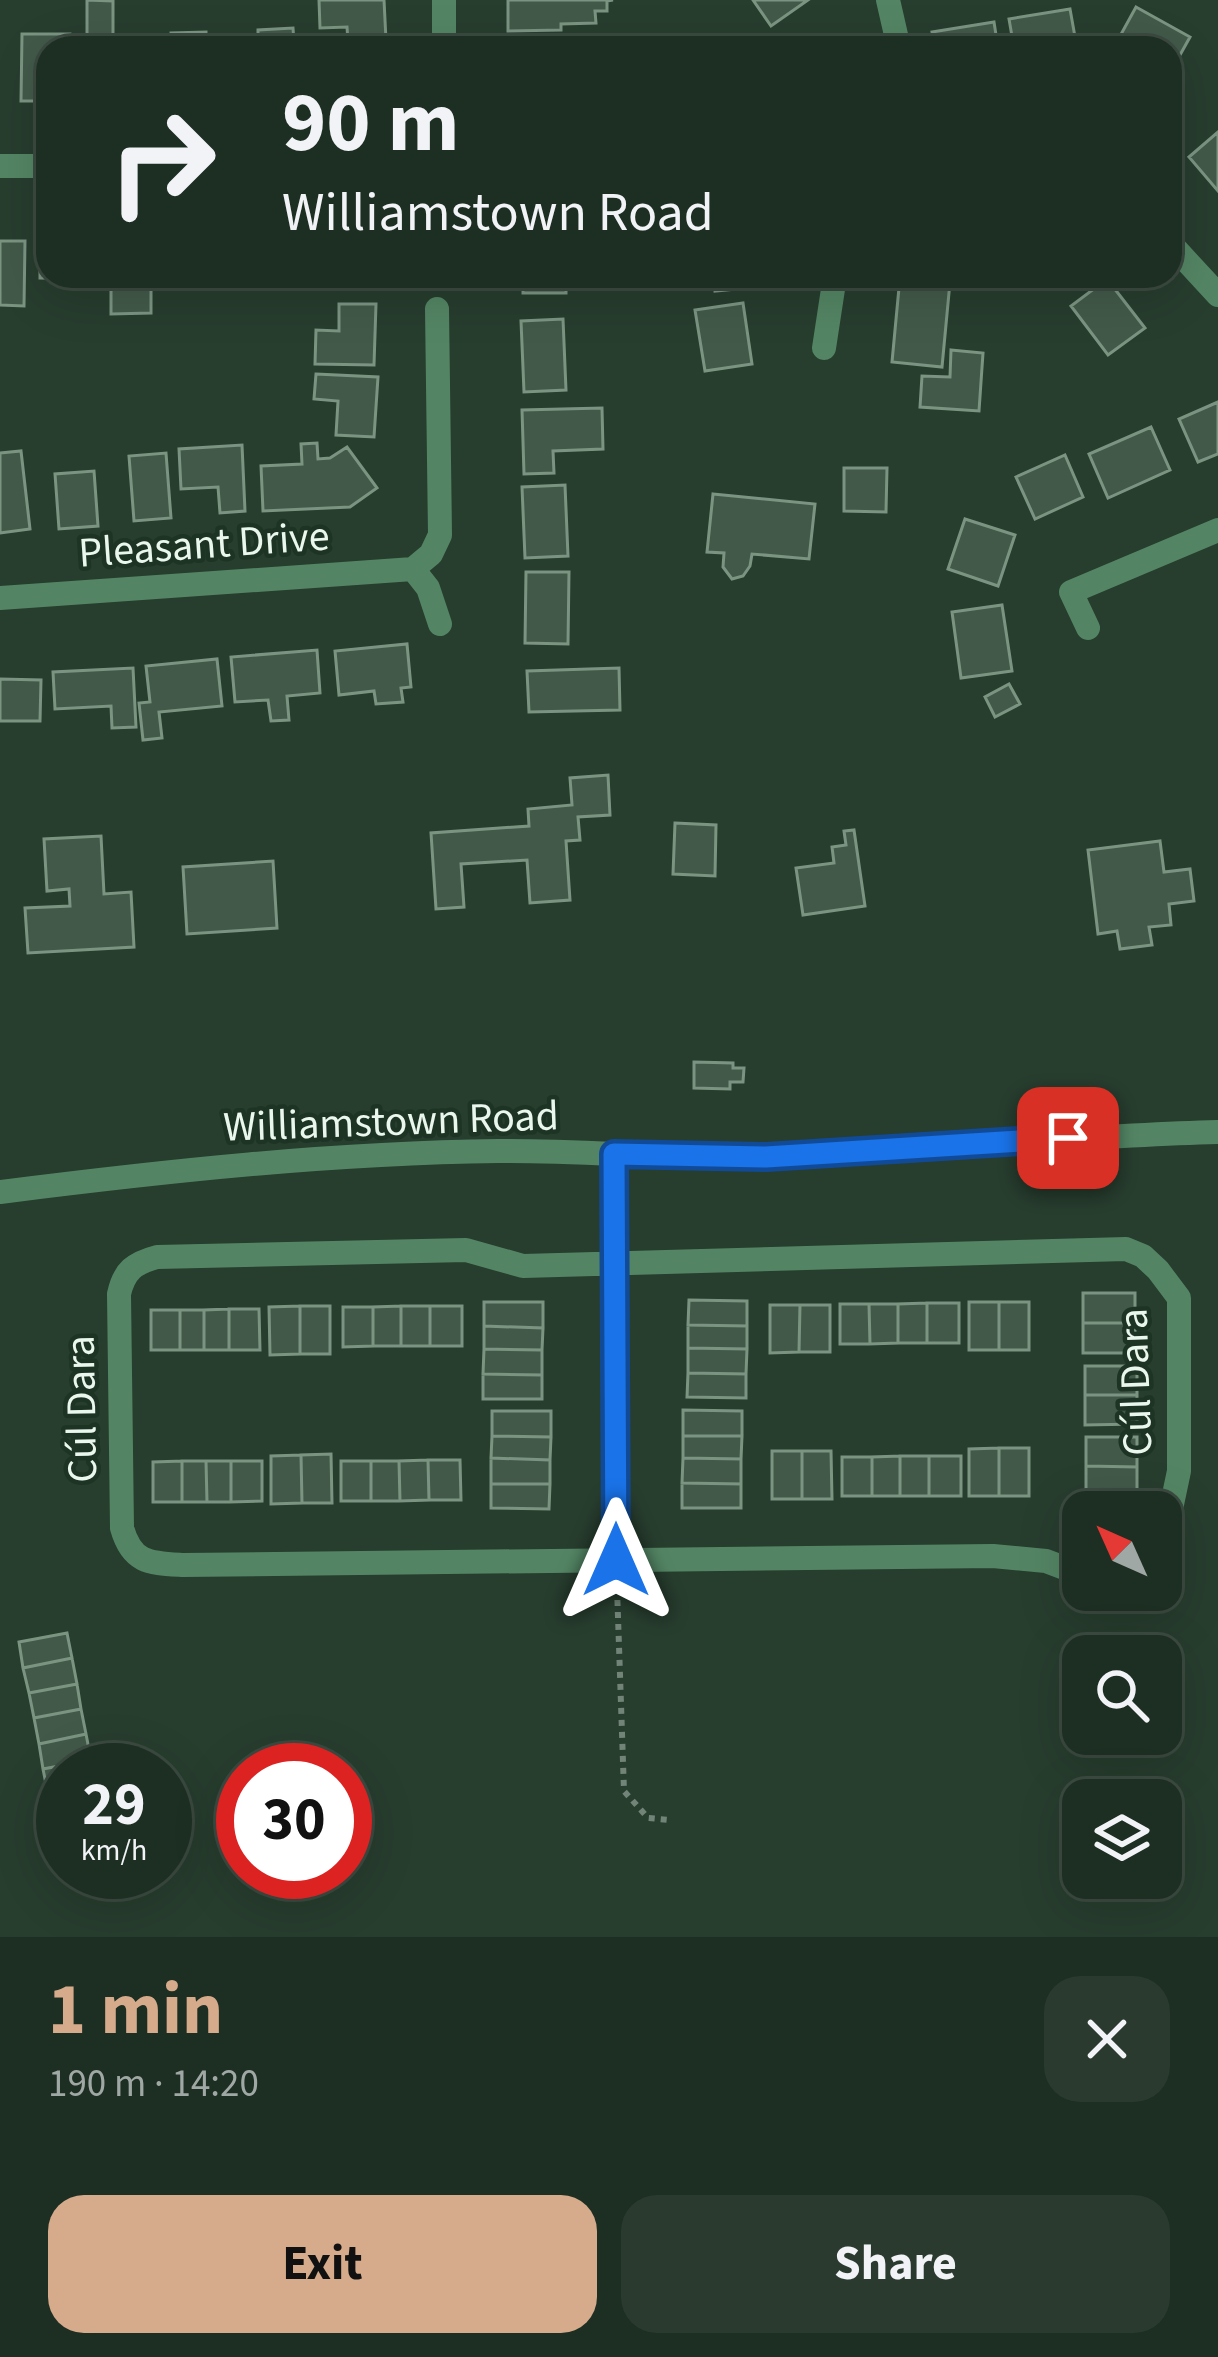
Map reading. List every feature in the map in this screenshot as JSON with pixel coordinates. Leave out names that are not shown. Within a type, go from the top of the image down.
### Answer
[{"type":"street","points":[[443,0],[444,36]]},
{"type":"street","points":[[888,0],[896,36]]},
{"type":"street","points":[[0,166],[36,166]]},
{"type":"street","points":[[1182,256],[1218,295]]},
{"type":"street","points":[[824,347],[833,288]]},
{"type":"street","points":[[437,309],[440,535],[430,554],[413,569],[428,589],[440,624]]},
{"type":"street","points":[[1088,628],[1071,592],[1218,530]]},
{"type":"street","name":"Pleasant Drive","points":[[0,598],[413,569]]},
{"type":"street","name":"Williamstown Road","points":[[0,1192],[332,1157],[505,1151],[724,1158],[1218,1132]]},
{"type":"street","points":[[614,1154],[616,1560]]},
{"type":"street","name":"Cúl Dara","points":[[1062,1567],[993,1556],[151,1563],[127,1545],[122,1528],[119,1294],[123,1276],[131,1267],[157,1257],[466,1250],[523,1266],[1126,1249],[1143,1256],[1179,1298],[1179,1471],[1175,1491]]},
{"type":"path","points":[[616,1560],[624,1791],[648,1818],[670,1820]]},
{"type":"building","points":[[87,0],[113,1],[113,36],[87,36]]},
{"type":"building","points":[[319,0],[384,0],[386,36],[348,36],[347,27],[320,28]]},
{"type":"building","points":[[508,0],[613,0],[607,1],[607,11],[595,11],[596,23],[561,24],[561,30],[508,31]]},
{"type":"building","points":[[753,0],[808,0],[771,26]]},
{"type":"building","points":[[1136,7],[1190,37],[1182,51],[1182,36],[1120,36]]},
{"type":"building","points":[[1070,9],[1075,36],[1012,36],[1009,19]]},
{"type":"building","points":[[994,22],[996,36],[933,36],[932,32]]},
{"type":"building","points":[[293,28],[294,36],[258,36],[258,30]]},
{"type":"building","points":[[206,32],[206,36],[171,36]]},
{"type":"building","points":[[22,34],[70,34],[36,36],[36,101],[21,101]]},
{"type":"building","points":[[1218,132],[1218,191],[1189,157]]},
{"type":"building","points":[[0,241],[25,241],[24,306],[0,305]]},
{"type":"building","points":[[111,288],[151,288],[151,313],[111,314]]},
{"type":"building","points":[[523,288],[566,288],[566,293],[523,293]]},
{"type":"building","points":[[899,288],[949,288],[942,367],[892,362]]},
{"type":"building","points":[[1095,288],[1114,288],[1145,328],[1108,355],[1071,306]]},
{"type":"building","points":[[743,303],[752,364],[705,371],[695,310]]},
{"type":"building","points":[[339,304],[376,304],[374,365],[315,364],[316,330],[339,331]]},
{"type":"building","points":[[563,319],[566,390],[524,392],[521,321]]},
{"type":"building","points":[[951,350],[983,353],[979,411],[920,407],[922,376],[950,377]]},
{"type":"building","points":[[316,374],[378,377],[374,437],[336,435],[338,401],[314,399]]},
{"type":"building","points":[[1218,402],[1218,454],[1198,462],[1179,419]]},
{"type":"building","points":[[602,408],[603,449],[553,451],[554,473],[524,474],[522,410]]},
{"type":"building","points":[[1151,427],[1170,470],[1108,498],[1089,454]]},
{"type":"building","points":[[317,443],[318,459],[330,458],[347,447],[377,488],[350,507],[263,511],[261,466],[302,464],[301,444]]},
{"type":"building","points":[[242,445],[245,511],[220,513],[218,487],[181,489],[179,449]]},
{"type":"building","points":[[21,451],[30,529],[0,533],[0,453]]},
{"type":"building","points":[[166,453],[171,518],[134,521],[129,456]]},
{"type":"building","points":[[1065,455],[1083,497],[1035,519],[1016,477]]},
{"type":"building","points":[[844,468],[887,468],[886,512],[844,511]]},
{"type":"building","points":[[94,471],[98,526],[59,529],[55,474]]},
{"type":"building","points":[[565,485],[568,556],[525,558],[522,487]]},
{"type":"building","points":[[713,494],[815,504],[809,559],[752,554],[743,576],[732,579],[723,567],[724,553],[707,552]]},
{"type":"building","points":[[965,519],[1015,535],[998,586],[948,569]]},
{"type":"building","points":[[526,572],[569,572],[568,644],[525,643]]},
{"type":"building","points":[[1002,605],[1012,671],[961,678],[952,612]]},
{"type":"building","points":[[407,644],[411,687],[401,688],[403,702],[376,704],[374,691],[339,695],[335,651]]},
{"type":"building","points":[[317,650],[320,693],[287,696],[289,720],[271,721],[268,700],[235,702],[231,657]]},
{"type":"building","points":[[217,659],[222,706],[159,712],[162,738],[143,740],[139,703],[150,702],[146,666]]},
{"type":"building","points":[[133,668],[136,727],[112,728],[111,706],[55,709],[53,672]]},
{"type":"building","points":[[619,668],[620,710],[529,712],[527,671]]},
{"type":"building","points":[[0,679],[41,680],[40,721],[0,721]]},
{"type":"building","points":[[1009,684],[1020,704],[995,717],[985,697]]},
{"type":"building","points":[[608,775],[610,815],[578,817],[580,840],[566,841],[570,900],[530,903],[527,860],[461,864],[464,907],[436,909],[431,833],[529,826],[528,809],[572,805],[570,778]]},
{"type":"building","points":[[675,823],[716,825],[715,876],[673,874]]},
{"type":"building","points":[[854,830],[865,906],[803,915],[796,868],[834,863],[832,847],[846,845],[844,831]]},
{"type":"building","points":[[101,836],[104,894],[131,892],[134,947],[28,953],[25,908],[70,906],[69,889],[47,891],[44,839]]},
{"type":"building","points":[[1160,841],[1164,872],[1190,869],[1194,901],[1169,904],[1171,925],[1149,927],[1152,945],[1120,949],[1117,931],[1098,934],[1088,850]]},
{"type":"building","points":[[273,861],[277,928],[187,934],[183,867]]},
{"type":"building","points":[[694,1062],[733,1063],[733,1068],[744,1068],[743,1082],[730,1082],[730,1089],[694,1088]]},
{"type":"building","points":[[1083,1293],[1135,1293],[1135,1323],[1083,1323]]},
{"type":"building","points":[[689,1300],[747,1301],[747,1326],[688,1325]]},
{"type":"building","points":[[484,1302],[543,1302],[543,1328],[484,1326]]},
{"type":"building","points":[[969,1302],[999,1302],[999,1350],[969,1350]]},
{"type":"building","points":[[999,1302],[1029,1302],[1029,1350],[999,1350]]},
{"type":"building","points":[[927,1303],[959,1303],[959,1343],[927,1343]]},
{"type":"building","points":[[927,1303],[927,1343],[898,1343],[898,1304]]},
{"type":"building","points":[[840,1304],[869,1304],[870,1344],[840,1344]]},
{"type":"building","points":[[869,1304],[898,1304],[898,1343],[870,1344]]},
{"type":"building","points":[[770,1305],[800,1305],[799,1352],[770,1353]]},
{"type":"building","points":[[800,1305],[830,1305],[830,1352],[799,1352]]},
{"type":"building","points":[[300,1306],[330,1306],[330,1354],[300,1354]]},
{"type":"building","points":[[300,1306],[300,1354],[270,1355],[269,1307]]},
{"type":"building","points":[[401,1306],[430,1306],[430,1346],[401,1346]]},
{"type":"building","points":[[401,1306],[401,1346],[373,1346],[373,1307]]},
{"type":"building","points":[[430,1306],[462,1306],[462,1346],[430,1346]]},
{"type":"building","points":[[343,1307],[373,1307],[373,1346],[343,1347]]},
{"type":"building","points":[[229,1309],[259,1309],[260,1350],[229,1350]]},
{"type":"building","points":[[229,1309],[229,1350],[204,1350],[204,1310]]},
{"type":"building","points":[[151,1310],[180,1310],[180,1350],[151,1350]]},
{"type":"building","points":[[180,1310],[204,1310],[204,1350],[180,1350]]},
{"type":"building","points":[[1083,1323],[1135,1323],[1135,1353],[1083,1353]]},
{"type":"building","points":[[688,1325],[747,1326],[747,1349],[688,1348]]},
{"type":"building","points":[[484,1326],[543,1328],[542,1350],[484,1349]]},
{"type":"building","points":[[688,1348],[747,1349],[746,1374],[688,1373]]},
{"type":"building","points":[[484,1349],[542,1350],[542,1375],[483,1374]]},
{"type":"building","points":[[1085,1366],[1137,1366],[1137,1395],[1085,1395]]},
{"type":"building","points":[[688,1373],[746,1374],[746,1398],[687,1397]]},
{"type":"building","points":[[483,1374],[542,1375],[542,1399],[483,1399]]},
{"type":"building","points":[[1085,1395],[1137,1395],[1137,1424],[1085,1425]]},
{"type":"building","points":[[683,1410],[742,1411],[742,1436],[683,1436]]},
{"type":"building","points":[[492,1411],[551,1411],[551,1437],[492,1436]]},
{"type":"building","points":[[492,1436],[551,1437],[550,1460],[491,1458]]},
{"type":"building","points":[[683,1436],[742,1436],[741,1459],[683,1458]]},
{"type":"building","points":[[1086,1437],[1137,1437],[1137,1467],[1086,1466]]},
{"type":"building","points":[[999,1448],[1029,1448],[1029,1496],[999,1496]]},
{"type":"building","points":[[999,1448],[999,1496],[969,1496],[969,1449]]},
{"type":"building","points":[[772,1451],[802,1451],[802,1499],[772,1499]]},
{"type":"building","points":[[802,1451],[831,1451],[832,1499],[802,1499]]},
{"type":"building","points":[[331,1454],[332,1503],[302,1503],[301,1455]]},
{"type":"building","points":[[301,1455],[302,1503],[271,1504],[271,1456]]},
{"type":"building","points":[[900,1456],[929,1456],[929,1496],[900,1496]]},
{"type":"building","points":[[900,1456],[900,1496],[872,1496],[872,1457]]},
{"type":"building","points":[[929,1456],[961,1456],[961,1496],[929,1496]]},
{"type":"building","points":[[842,1457],[872,1457],[872,1496],[842,1496]]},
{"type":"building","points":[[491,1458],[550,1460],[550,1484],[491,1484]]},
{"type":"building","points":[[683,1458],[741,1459],[741,1484],[682,1483]]},
{"type":"building","points":[[428,1460],[460,1460],[461,1500],[429,1500]]},
{"type":"building","points":[[428,1460],[429,1500],[400,1501],[399,1461]]},
{"type":"building","points":[[182,1461],[206,1461],[207,1502],[182,1502]]},
{"type":"building","points":[[182,1461],[182,1502],[153,1502],[153,1462]]},
{"type":"building","points":[[206,1461],[231,1461],[231,1502],[207,1502]]},
{"type":"building","points":[[231,1461],[262,1461],[262,1501],[231,1502]]},
{"type":"building","points":[[341,1461],[371,1461],[371,1501],[341,1501]]},
{"type":"building","points":[[371,1461],[399,1461],[400,1501],[371,1501]]},
{"type":"building","points":[[1086,1466],[1137,1467],[1137,1491],[1086,1491]]},
{"type":"building","points":[[682,1483],[741,1484],[741,1508],[682,1508]]},
{"type":"building","points":[[491,1484],[550,1484],[549,1509],[491,1508]]},
{"type":"building","points":[[67,1633],[72,1658],[23,1668],[19,1642]]},
{"type":"building","points":[[72,1658],[77,1684],[29,1693],[23,1668]]},
{"type":"building","points":[[77,1684],[81,1709],[34,1718],[29,1693]]},
{"type":"building","points":[[81,1709],[86,1734],[39,1743],[34,1718]]},
{"type":"building","points":[[86,1734],[88,1743],[44,1743]]},
{"type":"route","points":[[616,1560],[614,1154],[766,1157],[1068,1138]]}]
